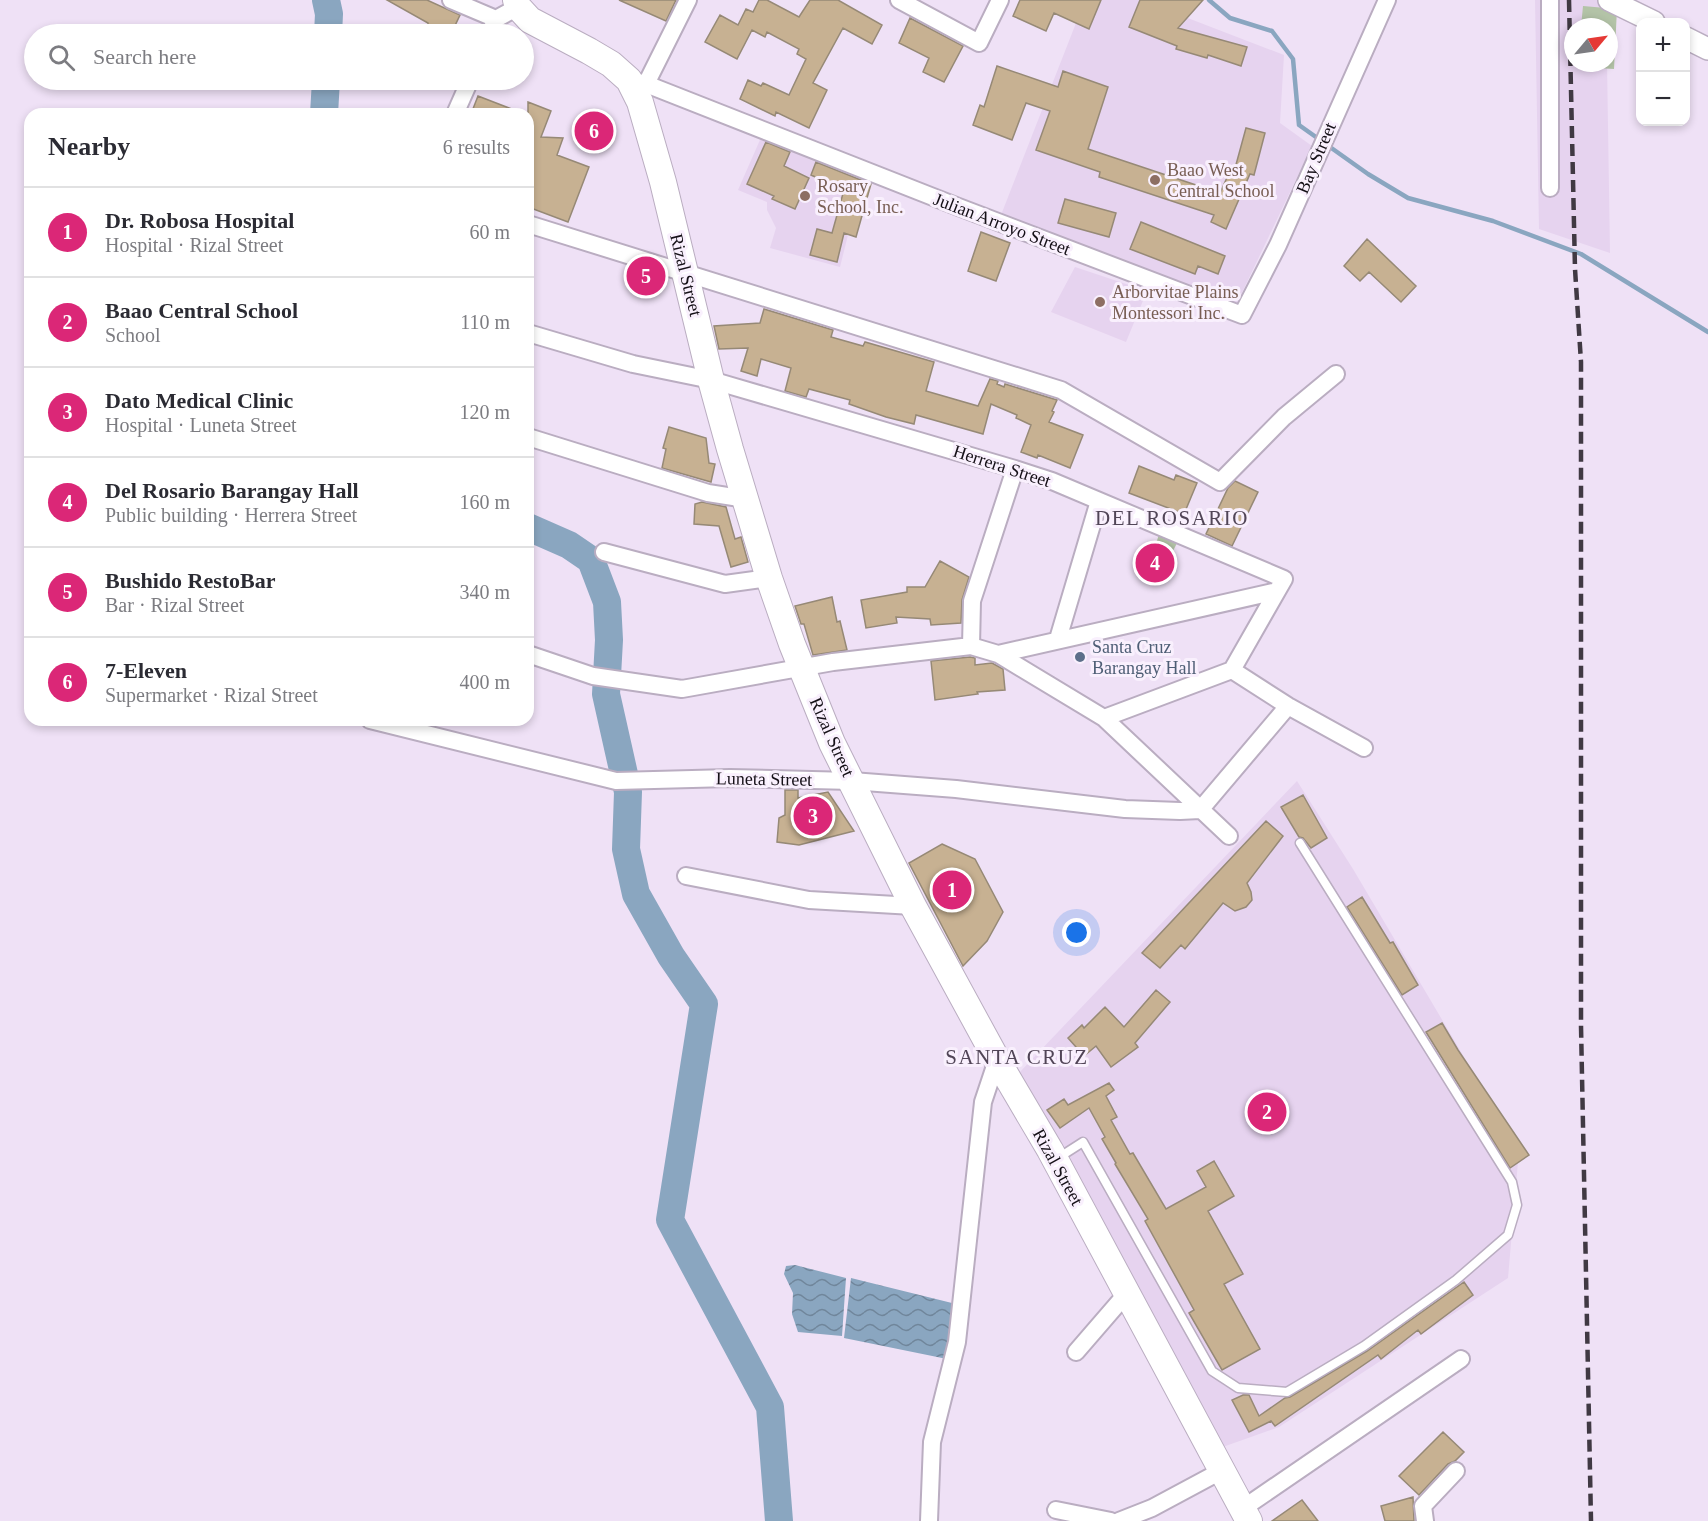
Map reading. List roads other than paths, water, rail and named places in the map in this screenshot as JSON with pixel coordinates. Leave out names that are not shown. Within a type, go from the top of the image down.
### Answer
[{"type":"main road","name":"Rizal Street","points":[[505,15],[530,20],[589,51],[637,82],[640,102],[647,120],[711,380],[769,578],[832,743],[913,906],[997,1060],[1055,1160],[1245,1515]]},
{"type":"street","points":[[451,0],[505,15]]},
{"type":"street","points":[[637,82],[688,0]]},
{"type":"street","points":[[899,0],[979,43],[1000,0]]},
{"type":"street","name":"Bay Street","points":[[1242,315],[1278,245],[1387,0]]},
{"type":"street","points":[[1550,0],[1550,188]]},
{"type":"street","points":[[1609,0],[1646,18]]},
{"type":"street","points":[[1690,40],[1708,50]]},
{"type":"street","name":"Julian Arroyo Street","points":[[637,82],[1242,315]]},
{"type":"street","points":[[458,108],[466,90]]},
{"type":"street","points":[[534,226],[1061,390],[1220,482],[1284,417],[1336,374]]},
{"type":"street","name":"Herrera Street","points":[[534,335],[633,364],[711,380],[1015,469],[1099,501],[1280,585]]},
{"type":"street","points":[[534,439],[708,492],[746,499]]},
{"type":"street","points":[[971,646],[972,601],[1015,469]]},
{"type":"street","points":[[1058,639],[1099,501]]},
{"type":"street","points":[[604,552],[725,584],[769,578]]},
{"type":"street","points":[[998,654],[1280,585]]},
{"type":"street","points":[[1104,718],[1232,670],[1280,585]]},
{"type":"street","points":[[534,656],[593,676],[682,689],[833,662],[971,646],[998,654],[1104,718],[1229,836]]},
{"type":"street","points":[[1232,670],[1288,706],[1364,748]]},
{"type":"street","points":[[1200,810],[1288,706]]},
{"type":"street","name":"Luneta Street","points":[[394,726],[616,781],[729,778],[852,781],[956,789],[1125,808],[1200,810]]},
{"type":"street","points":[[687,876],[809,900],[913,906]]},
{"type":"street","points":[[929,1521],[933,1442],[957,1342],[983,1102],[997,1060]]},
{"type":"street","points":[[1076,1352],[1127,1293]]},
{"type":"street","points":[[1245,1515],[1461,1359]]},
{"type":"street","points":[[1119,1521],[1152,1508],[1221,1471]]},
{"type":"street","points":[[1425,1521],[1423,1506],[1456,1471]]},
{"type":"street","points":[[1056,1510],[1111,1521]]},
{"type":"lane","points":[[1055,1160],[1083,1142],[1212,1371],[1238,1388],[1287,1392],[1364,1346],[1456,1280],[1508,1235],[1517,1205],[1512,1182],[1300,843]]},
{"type":"water","points":[[795,1265],[846,1278],[842,1336],[798,1332],[792,1314],[793,1293],[784,1274],[786,1266]]},
{"type":"water","points":[[851,1278],[956,1304],[947,1359],[844,1338]]},
{"type":"waterway","points":[[326,0],[328,24]]},
{"type":"waterway","points":[[1209,0],[1230,18],[1272,31],[1293,59],[1299,125],[1368,174],[1408,198],[1493,221],[1581,254],[1708,332]]},
{"type":"waterway","points":[[324,108],[325,90]]},
{"type":"waterway","points":[[534,530],[569,545],[591,560],[607,602],[609,640],[606,694],[628,792],[626,849],[636,894],[671,956],[704,1004],[670,1220],[770,1407],[779,1521]]},
{"type":"railway","points":[[1569,0],[1575,269],[1581,362],[1581,1026],[1591,1521]]},
{"type":"place","name":"7-Eleven","points":[[594,131]]},
{"type":"place","name":"Baao West Central School","points":[[1155,180]]},
{"type":"place","name":"Rosary School, Inc.","points":[[805,196]]},
{"type":"place","name":"Bushido RestoBar","points":[[646,276]]},
{"type":"place","name":"Arborvitae Plains Montessori Inc.","points":[[1100,302]]},
{"type":"place","name":"Del Rosario Barangay Hall","points":[[1155,563]]},
{"type":"place","name":"Santa Cruz Barangay Hall","points":[[1080,657]]},
{"type":"place","name":"Dato Medical Clinic","points":[[813,816]]},
{"type":"place","name":"Dr. Robosa Hospital","points":[[952,890]]},
{"type":"place","name":"Baao Central School","points":[[1267,1112]]},
{"type":"district","name":"DEL ROSARIO","points":[[1172,518]]},
{"type":"district","name":"SANTA CRUZ","points":[[1017,1057]]}]
